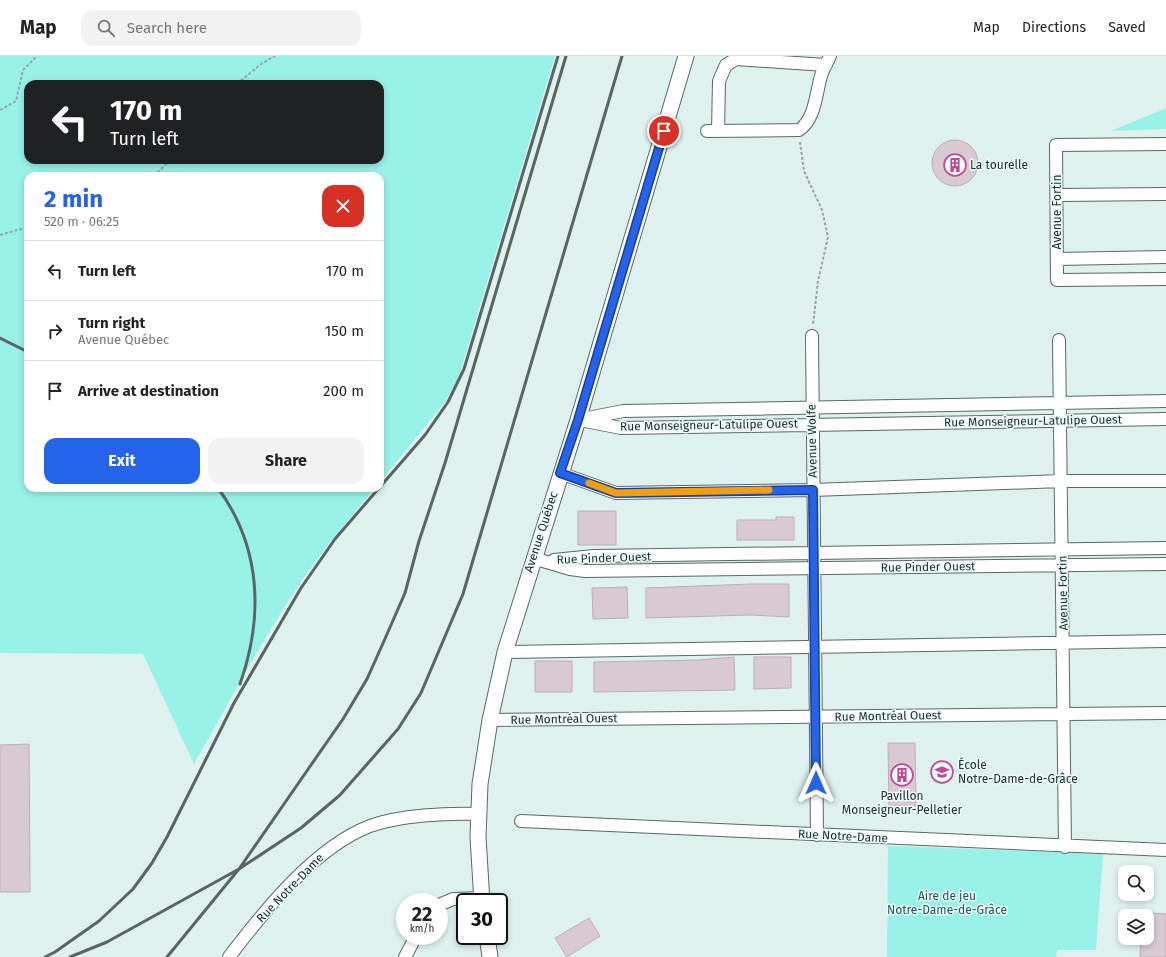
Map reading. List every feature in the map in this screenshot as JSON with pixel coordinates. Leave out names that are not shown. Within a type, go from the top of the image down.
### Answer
[{"type":"main road","name":"Avenue Québec","points":[[482,893],[478,837],[480,784],[490,720],[505,652],[533,558],[578,420],[686,56]]},
{"type":"main road","points":[[488,945],[490,957]]},
{"type":"street","points":[[736,59],[828,60],[810,117],[804,126],[799,130],[713,131],[719,81],[726,65],[736,59]]},
{"type":"street","name":"Avenue Fortin","points":[[1166,144],[1056,145],[1057,280],[1166,279]]},
{"type":"street","points":[[1057,195],[1166,194]]},
{"type":"street","points":[[1057,259],[1166,257]]},
{"type":"street","name":"Avenue Wolfe","points":[[812,336],[817,835]]},
{"type":"street","name":"Avenue Fortin","points":[[1060,340],[1059,421],[1064,643],[1066,847]]},
{"type":"street","name":"Rue Monseigneur-Latulipe Ouest","points":[[578,420],[623,411],[1166,401]]},
{"type":"street","name":"Rue Monseigneur-Latulipe Ouest","points":[[578,420],[621,428],[1166,418]]},
{"type":"street","points":[[560,473],[616,493],[813,490],[1061,481],[1166,481]]},
{"type":"street","name":"Rue Pinder Ouest","points":[[533,558],[560,560],[594,556],[1166,548]]},
{"type":"street","name":"Rue Pinder Ouest","points":[[533,558],[570,569],[585,571],[1166,564]]},
{"type":"street","points":[[505,652],[1166,641]]},
{"type":"street","name":"Rue Montréal Ouest","points":[[490,720],[1166,713]]},
{"type":"street","name":"Rue Notre-Dame","points":[[229,957],[262,917],[319,856],[351,836],[371,826],[419,816],[479,814]]},
{"type":"street","name":"Rue Notre-Dame","points":[[521,821],[1066,847],[1166,850]]},
{"type":"street","points":[[405,957],[411,945]]},
{"type":"path","points":[[0,110],[16,102],[23,70],[37,56]]},
{"type":"path","points":[[242,80],[274,56]]},
{"type":"path","points":[[799,130],[804,171],[822,210],[828,237],[818,281],[812,336]]},
{"type":"path","points":[[158,172],[166,164]]},
{"type":"path","points":[[0,235],[24,228]]},
{"type":"green space","points":[[0,56],[555,56],[459,376],[445,402],[384,477],[384,172],[24,172],[24,492],[372,492],[320,556],[288,601],[194,764],[143,654],[0,653]]},
{"type":"green space","points":[[1166,108],[1166,129],[1111,131]]},
{"type":"green space","name":"Aire de jeu Notre-Dame-de-Grâce","points":[[888,846],[1103,854],[1096,950],[1057,950],[1056,957],[887,957]]},
{"type":"building","name":"La tourelle","points":[[955,140],[968,144],[974,150],[978,163],[974,176],[968,182],[955,186],[942,182],[936,176],[932,163],[936,150],[942,144]]},
{"type":"building","points":[[578,511],[616,511],[616,545],[578,545]]},
{"type":"building","points":[[776,517],[794,517],[794,540],[737,540],[737,520],[776,520]]},
{"type":"building","points":[[789,584],[789,617],[750,615],[646,618],[646,588]]},
{"type":"building","points":[[627,587],[628,618],[593,619],[592,588]]},
{"type":"building","points":[[734,657],[735,690],[594,692],[594,662],[699,660]]},
{"type":"building","points":[[754,657],[791,657],[791,688],[754,689]]},
{"type":"building","points":[[535,661],[572,661],[572,692],[535,692]]},
{"type":"building","name":"Pavillon Monseigneur-Pelletier","points":[[888,743],[915,743],[916,806],[889,806]]},
{"type":"building","points":[[29,744],[30,892],[0,892],[0,745]]},
{"type":"building","points":[[1154,913],[1166,914],[1166,957],[1140,957],[1141,945],[1154,945]]},
{"type":"building","points":[[589,918],[600,936],[567,957],[555,938]]},
{"type":"railway","points":[[384,482],[425,435],[448,402],[464,369],[558,56]]},
{"type":"railway","points":[[167,957],[239,869],[343,719],[367,679],[384,641],[405,593],[419,541],[445,463],[566,56]]},
{"type":"railway","points":[[70,957],[107,942],[239,869],[301,828],[340,795],[398,729],[421,693],[463,594],[622,56]]},
{"type":"railway","points":[[0,338],[24,350]]},
{"type":"railway","points":[[220,492],[243,534],[250,558],[254,583],[255,608],[253,633],[248,658],[240,684]]},
{"type":"railway","points":[[45,957],[55,952],[99,921],[133,889],[152,863],[167,837],[234,703],[301,588],[335,539],[376,492]]},
{"type":"slow traffic","points":[[589,483],[616,493],[769,490]]},
{"type":"place","name":"La tourelle","points":[[955,165]]},
{"type":"place","name":"École Notre-Dame-de-Grâce","points":[[942,772]]},
{"type":"place","name":"Pavillon Monseigneur-Pelletier","points":[[902,775]]},
{"type":"route","points":[[664,131],[605,324],[578,420],[560,473],[616,493],[813,490],[816,783]]}]
